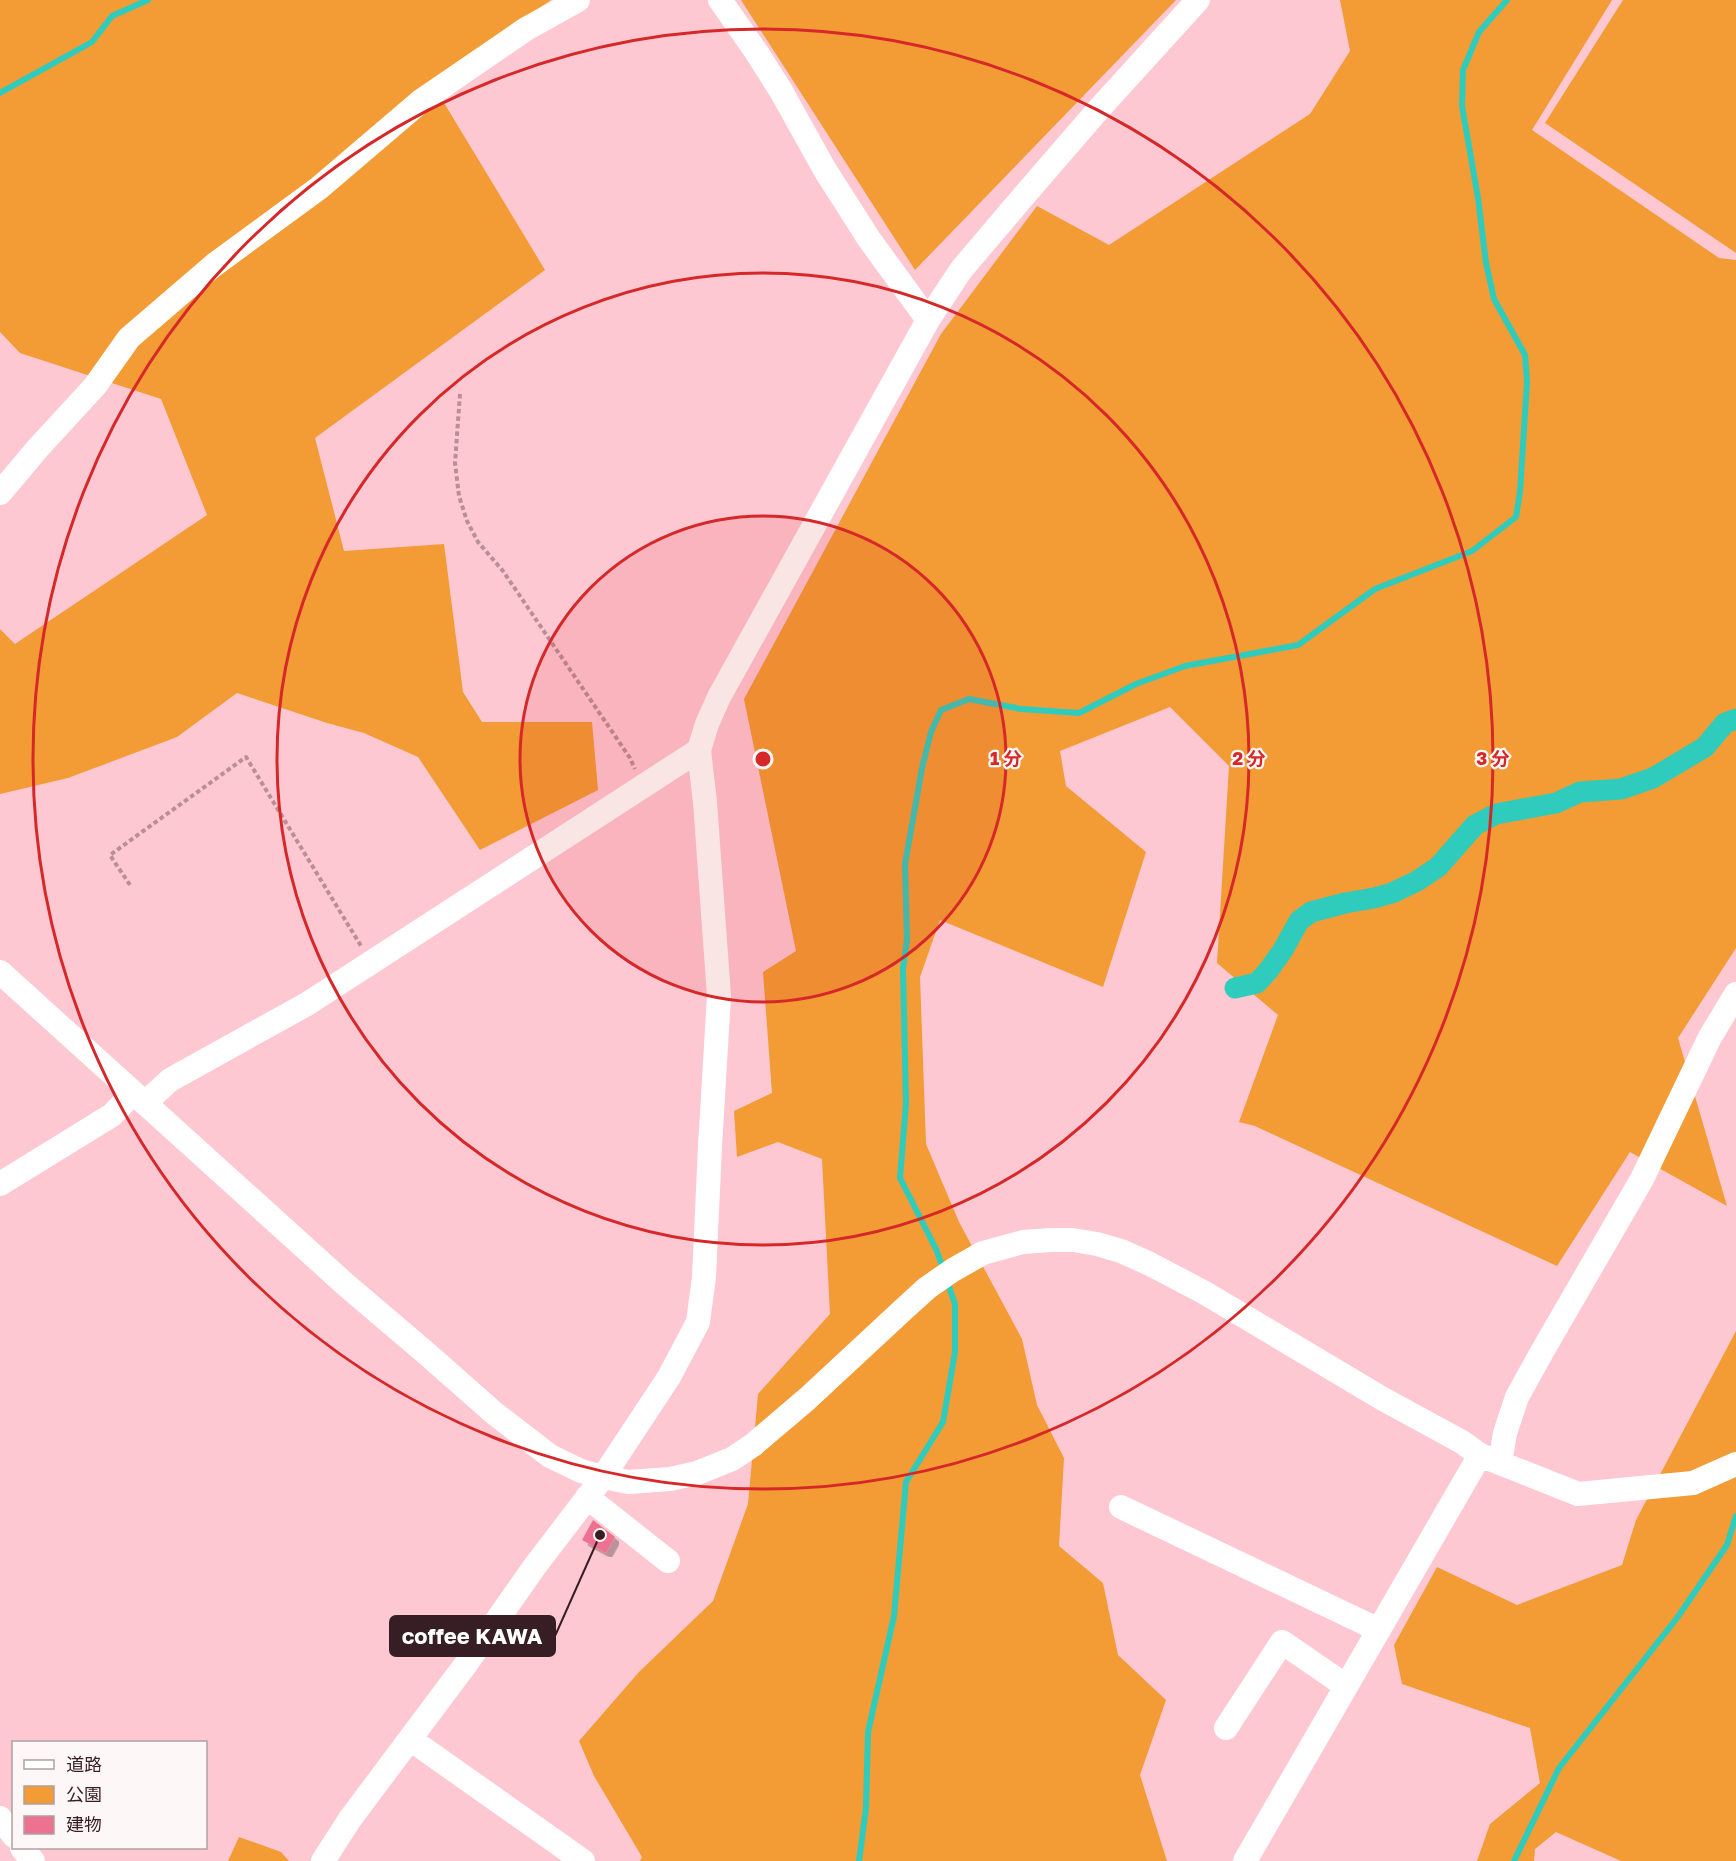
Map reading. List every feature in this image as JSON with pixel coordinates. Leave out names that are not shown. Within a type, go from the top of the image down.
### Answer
[{"type":"street","points":[[0,493],[95,386],[129,338],[205,272],[320,189],[421,101],[526,29],[578,0]]},
{"type":"street","points":[[720,0],[775,82],[825,170],[869,239],[928,320]]},
{"type":"street","points":[[323,1861],[350,1819],[603,1477],[669,1377],[698,1322],[704,1277],[719,996],[699,750],[719,697],[928,320],[961,270],[1098,110],[1198,0]]},
{"type":"street","points":[[0,1184],[139,1098],[307,1004],[699,750]]},
{"type":"street","points":[[0,972],[346,1285],[494,1413],[550,1456],[581,1471],[628,1482],[670,1479],[697,1473],[732,1459],[753,1445],[807,1399],[927,1288],[960,1265],[983,1253],[1023,1242],[1051,1240],[1072,1240],[1096,1244],[1121,1251],[1150,1264],[1205,1293],[1383,1399],[1490,1459],[1578,1494],[1693,1483],[1736,1464]]},
{"type":"street","points":[[1245,1861],[1379,1630],[1505,1433],[1518,1397],[1642,1179],[1710,1037],[1736,994]]},
{"type":"street","points":[[587,1497],[668,1561]]},
{"type":"street","points":[[1121,1507],[1379,1630]]},
{"type":"street","points":[[1226,1728],[1282,1642],[1346,1686]]},
{"type":"street","points":[[410,1739],[583,1861]]},
{"type":"street","points":[[0,1818],[12,1833]]},
{"type":"street","points":[[23,1849],[33,1861]]},
{"type":"path","points":[[460,394],[455,463],[459,496],[468,521],[478,542],[503,571],[630,758],[643,786]]},
{"type":"path","points":[[130,885],[110,855],[246,757],[371,962]]},
{"type":"green space","points":[[0,0],[551,0],[432,83],[545,270],[315,438],[344,551],[444,544],[463,692],[482,722],[592,722],[598,790],[480,850],[418,757],[364,733],[237,693],[177,737],[68,778],[0,794],[0,629],[15,644],[207,515],[161,399],[20,353],[0,332]]},
{"type":"green space","points":[[741,0],[1176,0],[915,270]]},
{"type":"green space","points":[[1340,0],[1612,0],[1532,130],[1719,258],[1736,260],[1736,948],[1678,1038],[1727,1206],[1630,1152],[1557,1266],[1255,1126],[1239,1122],[1278,1015],[1217,963],[1229,766],[1170,707],[1060,751],[1066,786],[1146,852],[1103,987],[940,920],[920,977],[926,1144],[959,1222],[1022,1339],[1037,1405],[1064,1458],[1059,1546],[1103,1583],[1118,1655],[1166,1700],[1140,1775],[1167,1861],[640,1861],[642,1857],[594,1776],[579,1741],[639,1672],[713,1601],[748,1504],[758,1394],[830,1314],[822,1159],[778,1142],[737,1157],[734,1111],[772,1093],[763,972],[796,951],[744,699],[941,334],[1037,206],[1109,245],[1310,114],[1350,51]]},
{"type":"green space","points":[[1623,0],[1736,0],[1736,253],[1545,123]]},
{"type":"green space","points":[[1736,1331],[1736,1861],[1621,1861],[1556,1832],[1535,1849],[1534,1861],[1477,1861],[1490,1824],[1540,1783],[1530,1728],[1402,1684],[1394,1645],[1437,1567],[1517,1605],[1622,1565],[1636,1520]]},
{"type":"green space","points":[[239,1837],[281,1852],[289,1861],[228,1861]]},
{"type":"building","points":[[593,1520],[615,1537],[606,1553],[582,1540]]},
{"type":"waterway","points":[[0,93],[92,42],[112,16],[148,0]]},
{"type":"waterway","points":[[944,1271],[936,1249],[900,1178],[906,1103],[903,969],[907,940],[905,864],[922,768],[931,732],[941,710],[969,699],[1021,709],[1079,713],[1136,684],[1185,666],[1298,645],[1375,589],[1472,551],[1516,517],[1520,492],[1527,382],[1525,355],[1494,299],[1486,263],[1478,198],[1462,106],[1463,70],[1479,32],[1507,0]]},
{"type":"waterway","points":[[1235,988],[1257,983],[1283,950],[1299,921],[1311,912],[1392,893],[1417,881],[1438,867],[1475,825],[1496,814],[1556,803],[1580,792],[1621,789],[1653,778],[1705,747],[1725,723],[1736,719]]},
{"type":"waterway","points":[[859,1861],[866,1808],[868,1732],[894,1616],[906,1482],[943,1422],[955,1352],[955,1304],[947,1281]]},
{"type":"waterway","points":[[1514,1861],[1559,1768],[1677,1618],[1727,1545],[1736,1516]]},
{"type":"place","name":"coffee KAWA","points":[[600,1535]]}]
